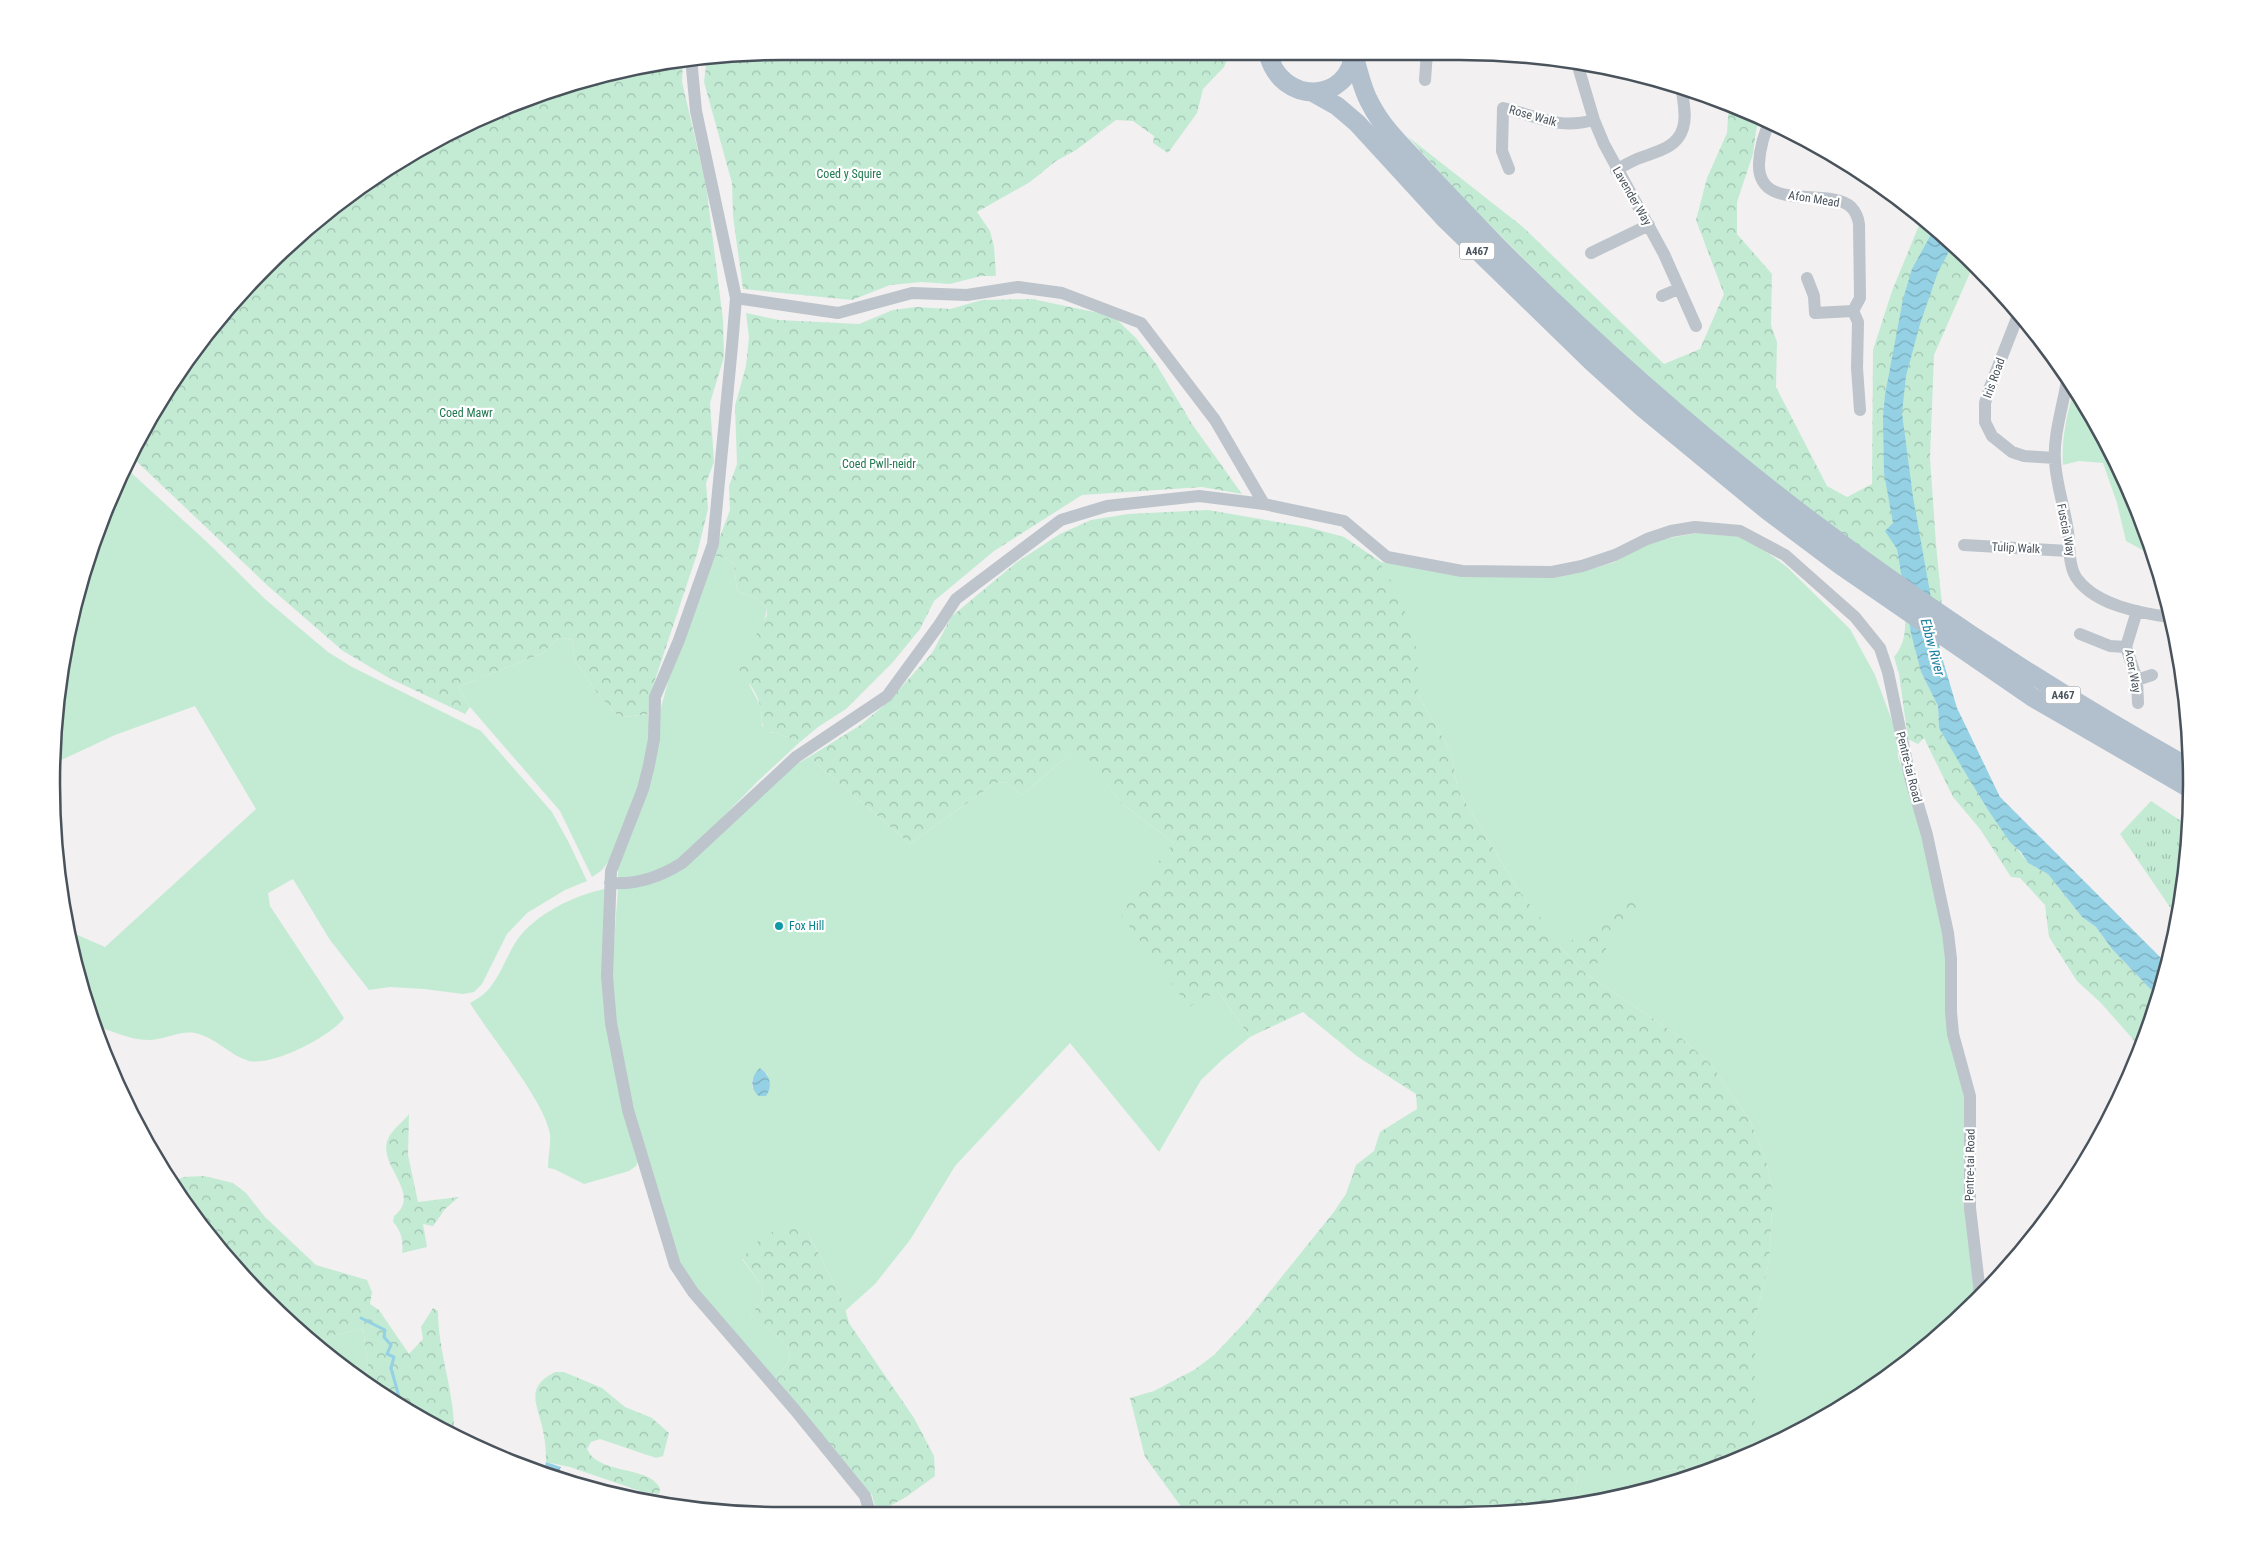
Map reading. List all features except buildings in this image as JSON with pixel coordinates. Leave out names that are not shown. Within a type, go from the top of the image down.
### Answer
[{"type":"main road","points":[[1270,60],[1277,76],[1287,85],[1299,90],[1312,92],[1325,90],[1343,79],[1349,70],[1352,60]]},
{"type":"main road","name":"A467","points":[[1356,60],[1370,102],[1382,122],[1460,209],[1533,282],[1656,396],[1731,459],[1837,541],[1943,616],[2046,685],[2182,764]]},
{"type":"main road","name":"A467","points":[[1312,92],[1337,106],[1357,122],[1458,233],[1644,409],[1768,510],[1876,591],[2054,710],[2183,785]]},
{"type":"street","points":[[1425,80],[1426,60]]},
{"type":"street","points":[[692,66],[696,111],[736,298],[713,544],[679,640],[655,697],[654,739],[643,790],[610,871],[607,976],[611,1023],[628,1110],[675,1265],[693,1292],[795,1410],[865,1496],[868,1507]]},
{"type":"street","name":"Lavender Way","points":[[1583,71],[1594,120],[1616,170],[1649,225],[1696,326]]},
{"type":"street","points":[[1616,170],[1636,159],[1661,151],[1673,144],[1679,137],[1685,120],[1683,95]]},
{"type":"street","name":"Rose Walk","points":[[1509,169],[1502,151],[1504,108],[1526,113],[1548,122],[1565,125],[1594,120]]},
{"type":"street","name":"Afon Mead","points":[[1766,129],[1760,156],[1759,172],[1764,184],[1778,194],[1835,200],[1850,205],[1857,214],[1859,224],[1860,298],[1853,311],[1858,322],[1857,368],[1860,410]]},
{"type":"street","points":[[1591,253],[1649,225]]},
{"type":"street","points":[[1807,278],[1814,296],[1814,318],[1853,311]]},
{"type":"street","points":[[736,298],[838,313],[912,293],[967,295],[1018,287],[1062,292],[1132,319],[1140,323],[1215,420],[1264,504]]},
{"type":"street","points":[[1662,296],[1678,289]]},
{"type":"street","name":"Iris Road","points":[[2016,322],[1985,403],[1986,422],[1992,436],[2012,452],[2024,456],[2054,458]]},
{"type":"street","name":"Fuscia Way","points":[[2066,390],[2054,458],[2058,489],[2068,532],[2069,551],[2077,579],[2093,594],[2137,611],[2163,616]]},
{"type":"street","name":"Pentre-tai Road","points":[[610,883],[640,882],[663,874],[682,863],[796,757],[887,696],[956,599],[1061,520],[1107,506],[1199,496],[1264,504],[1344,521],[1386,557],[1462,570],[1521,572],[1552,572],[1582,566],[1615,556],[1647,539],[1671,531],[1695,527],[1740,531],[1785,555],[1855,617],[1880,648],[1894,696],[1910,778],[1929,843],[1948,933],[1953,1034],[1970,1096],[1970,1208],[1979,1286]]},
{"type":"street","name":"Tulip Walk","points":[[1964,545],[2069,551]]},
{"type":"street","name":"Acer Way","points":[[2137,611],[2126,647],[2137,680],[2138,703]]},
{"type":"street","points":[[2080,634],[2110,646],[2126,647]]},
{"type":"street","points":[[2137,680],[2152,676]]},
{"type":"green space","name":"Coed y Squire","points":[[784,60],[1227,60],[1224,67],[1203,89],[1197,113],[1168,153],[1153,143],[1154,136],[1133,121],[1116,120],[1076,150],[1056,161],[1030,182],[977,212],[990,231],[994,247],[996,276],[981,276],[950,284],[922,282],[890,285],[852,300],[743,289],[733,216],[732,183],[704,82],[706,65],[736,62]]},
{"type":"green space","name":"Coed Mawr","points":[[683,67],[682,82],[706,185],[723,320],[724,357],[710,403],[714,462],[706,483],[708,509],[697,554],[653,686],[648,714],[624,717],[616,714],[598,694],[575,661],[572,640],[563,638],[556,640],[543,653],[458,687],[470,707],[465,714],[389,678],[343,651],[268,586],[136,461],[157,422],[182,382],[210,343],[240,306],[306,240],[382,182],[422,157],[507,115],[551,98],[642,74]]},
{"type":"green space","points":[[1728,112],[1758,125],[1753,154],[1737,202],[1737,234],[1772,274],[1771,325],[1777,342],[1776,387],[1827,486],[1847,497],[1872,484],[1873,350],[1892,291],[1919,225],[1971,272],[1934,355],[1930,458],[1943,616],[1879,570],[1611,346],[1466,201],[1407,136],[1523,227],[1664,364],[1700,349],[1724,294],[1696,220],[1707,178],[1727,133]]},
{"type":"green space","name":"Coed Pwll-neidr","points":[[1032,299],[1113,316],[1136,338],[1156,364],[1192,424],[1242,494],[1202,487],[1082,495],[994,551],[934,601],[920,629],[893,662],[846,709],[818,727],[800,742],[776,733],[766,732],[759,700],[738,668],[767,615],[767,609],[758,599],[737,591],[734,564],[728,559],[713,555],[730,510],[729,486],[737,464],[735,406],[746,366],[749,337],[746,313],[779,320],[859,324],[893,310],[915,307],[950,309],[982,300]]},
{"type":"green space","points":[[2072,399],[2108,464],[2128,507],[2145,552],[2126,541],[2117,503],[2103,463],[2079,461],[2063,465],[2067,418]]},
{"type":"green space","points":[[131,473],[208,543],[265,599],[328,652],[352,667],[481,731],[552,812],[587,881],[565,890],[527,913],[507,934],[482,984],[474,992],[463,994],[390,987],[369,990],[330,940],[293,879],[268,893],[270,906],[344,1018],[337,1026],[314,1041],[286,1055],[259,1061],[242,1059],[206,1036],[199,1034],[187,1033],[151,1040],[129,1037],[103,1029],[85,971],[76,934],[105,947],[256,809],[195,706],[115,735],[61,760],[66,689],[74,642],[85,596],[98,551]]},
{"type":"green space","points":[[1208,510],[1307,527],[1344,537],[1381,562],[1383,572],[1390,579],[1412,627],[1418,659],[1418,695],[1451,752],[1458,790],[1519,891],[1563,945],[1560,947],[1586,974],[1679,1036],[1711,1064],[1750,1121],[1766,1160],[1772,1188],[1769,1262],[1755,1320],[1755,1443],[1696,1467],[1654,1472],[1578,1472],[1574,1498],[1507,1505],[1460,1507],[1181,1507],[1145,1457],[1130,1398],[1154,1391],[1194,1370],[1214,1355],[1247,1320],[1333,1213],[1346,1194],[1356,1165],[1374,1151],[1380,1132],[1417,1109],[1416,1094],[1358,1057],[1303,1012],[1250,1037],[1218,991],[1189,1007],[1118,911],[1174,843],[1121,803],[1086,755],[1070,754],[1022,795],[1006,782],[995,783],[910,844],[809,757],[859,726],[887,703],[932,653],[952,616],[1017,562],[1060,534],[1091,520],[1128,514]]},
{"type":"green space","points":[[1697,533],[1741,537],[1768,553],[1787,567],[1850,629],[1875,675],[1897,735],[1898,757],[1914,802],[1933,871],[1966,1096],[1965,1196],[1975,1291],[1937,1327],[1861,1385],[1821,1410],[1755,1443],[1755,1320],[1769,1262],[1772,1188],[1766,1160],[1750,1121],[1711,1064],[1679,1036],[1586,974],[1560,947],[1562,945],[1519,891],[1458,790],[1451,752],[1418,695],[1418,659],[1382,572],[1381,562],[1472,575],[1574,574],[1615,562],[1642,546],[1664,539]]},
{"type":"green space","points":[[713,555],[728,559],[734,564],[737,591],[758,599],[767,609],[749,684],[761,707],[762,726],[771,733],[800,742],[757,782],[684,857],[665,868],[618,881],[618,867],[669,678]]},
{"type":"green space","points":[[1905,602],[1921,672],[1938,706],[1939,728],[1988,810],[2028,863],[2048,874],[2082,917],[2096,927],[2112,949],[2152,991],[2135,1042],[2101,1003],[2077,981],[2049,937],[2045,905],[2020,878],[2011,877],[1980,829],[1953,797],[1924,738],[1918,744],[1908,739],[1899,674],[1894,657],[1902,645],[1905,624]]},
{"type":"green space","points":[[563,638],[572,640],[575,661],[598,694],[616,714],[625,717],[648,714],[650,735],[640,787],[610,860],[601,871],[592,877],[560,811],[470,707],[458,687],[543,653],[556,640]]},
{"type":"green space","points":[[1070,754],[1086,754],[1121,803],[1174,843],[1218,991],[1250,1037],[1201,1080],[1159,1152],[1070,1043],[955,1166],[910,1240],[875,1284],[845,1311],[843,1301],[808,1233],[742,1259],[762,1286],[763,1298],[751,1315],[780,1338],[790,1354],[787,1364],[775,1378],[753,1356],[677,1263],[662,1201],[651,1173],[634,1113],[614,1023],[611,981],[618,889],[664,878],[793,766],[809,757],[910,844],[995,783],[1006,782],[1022,795]],"holes":[[[760,1068],[768,1075],[752,1088],[752,1080]]]},
{"type":"green space","points":[[2151,801],[2181,821],[2177,878],[2172,910],[2120,834]]},
{"type":"green space","points":[[605,889],[603,953],[638,1161],[636,1166],[629,1171],[584,1184],[554,1169],[548,1168],[550,1134],[546,1120],[527,1086],[470,1003],[490,987],[517,940],[534,922],[556,907],[581,896]]},
{"type":"green space","points":[[1633,893],[1637,910],[1630,922],[1615,934],[1592,972],[1566,945]]},
{"type":"green space","points":[[409,1114],[408,1155],[418,1202],[459,1197],[445,1209],[433,1226],[423,1224],[427,1247],[402,1253],[401,1236],[393,1222],[394,1216],[402,1207],[404,1198],[386,1147],[391,1134]]},
{"type":"green space","points":[[204,1176],[233,1183],[246,1193],[265,1217],[316,1265],[367,1280],[372,1292],[370,1304],[379,1310],[409,1354],[423,1339],[421,1327],[433,1308],[438,1311],[454,1427],[422,1410],[366,1374],[368,1366],[363,1328],[335,1335],[324,1341],[306,1327],[240,1261],[182,1185],[179,1180],[183,1177]]},
{"type":"green space","points":[[785,1227],[796,1228],[808,1233],[843,1301],[849,1323],[914,1418],[934,1456],[935,1476],[906,1497],[888,1507],[875,1507],[872,1495],[775,1378],[785,1367],[790,1354],[780,1338],[751,1315],[763,1298],[762,1286],[742,1258],[763,1236]]},
{"type":"green space","points":[[363,1328],[368,1366],[366,1374],[324,1341],[335,1335]]},
{"type":"green space","points":[[555,1372],[564,1372],[602,1388],[625,1407],[652,1418],[669,1433],[663,1456],[656,1458],[600,1439],[591,1442],[587,1449],[601,1463],[635,1472],[654,1481],[660,1488],[659,1494],[643,1492],[570,1467],[546,1462],[544,1435],[535,1395],[540,1383]]},
{"type":"green space","points":[[1696,1467],[1647,1482],[1574,1498],[1578,1472],[1654,1472]]},
{"type":"water","name":"Ebbw River","points":[[1931,235],[1949,251],[1938,272],[1920,324],[1906,376],[1902,413],[1913,497],[1941,654],[1957,708],[2000,797],[2161,958],[2152,991],[2112,949],[2096,927],[2082,917],[2048,874],[2028,863],[2021,852],[2010,842],[1988,810],[1939,728],[1938,706],[1921,672],[1911,633],[1897,549],[1885,531],[1893,523],[1884,473],[1883,417],[1885,395],[1903,299],[1912,269]]},
{"type":"water","points":[[760,1068],[768,1077],[770,1085],[766,1096],[759,1096],[756,1093],[752,1082]]},
{"type":"water","points":[[546,1462],[561,1467],[559,1471],[545,1467]]},
{"type":"waterway","points":[[361,1318],[385,1330],[384,1337],[391,1345],[387,1354],[394,1357],[391,1368],[399,1395]]},
{"type":"place","name":"Fox Hill","points":[[779,926]]}]
